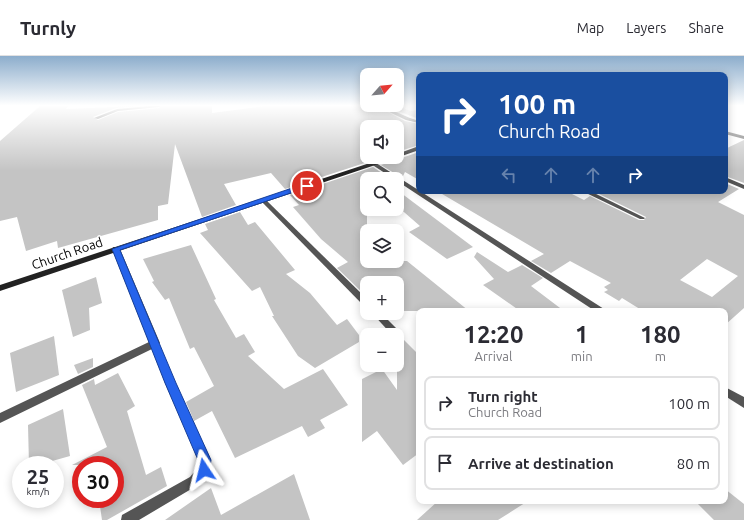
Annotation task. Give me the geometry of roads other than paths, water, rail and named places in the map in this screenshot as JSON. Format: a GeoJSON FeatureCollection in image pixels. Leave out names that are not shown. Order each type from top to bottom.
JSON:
{"type":"FeatureCollection","features":[{"type":"Feature","properties":{"kind":"street"},"geometry":{"type":"LineString","coordinates":[[728,133],[744,138]]}},
{"type":"Feature","properties":{"kind":"street"},"geometry":{"type":"LineString","coordinates":[[404,153],[416,149]]}},
{"type":"Feature","properties":{"kind":"street"},"geometry":{"type":"LineString","coordinates":[[373,164],[416,192]]}},
{"type":"Feature","properties":{"kind":"street","name":"Church Road"},"geometry":{"type":"LineString","coordinates":[[0,288],[373,164]]}},
{"type":"Feature","properties":{"kind":"street"},"geometry":{"type":"LineString","coordinates":[[728,180],[744,187]]}},
{"type":"Feature","properties":{"kind":"street"},"geometry":{"type":"LineString","coordinates":[[420,194],[596,308]]}},
{"type":"Feature","properties":{"kind":"street"},"geometry":{"type":"LineString","coordinates":[[591,194],[642,218]]}},
{"type":"Feature","properties":{"kind":"street"},"geometry":{"type":"LineString","coordinates":[[263,200],[360,297]]}},
{"type":"Feature","properties":{"kind":"street"},"geometry":{"type":"LineString","coordinates":[[116,249],[205,460],[204,470],[194,481],[127,520]]}},
{"type":"Feature","properties":{"kind":"street"},"geometry":{"type":"LineString","coordinates":[[383,320],[391,328]]}},
{"type":"Feature","properties":{"kind":"street"},"geometry":{"type":"LineString","coordinates":[[0,418],[155,343]]}},
{"type":"Feature","properties":{"kind":"street"},"geometry":{"type":"LineString","coordinates":[[728,393],[744,403]]}}]}
